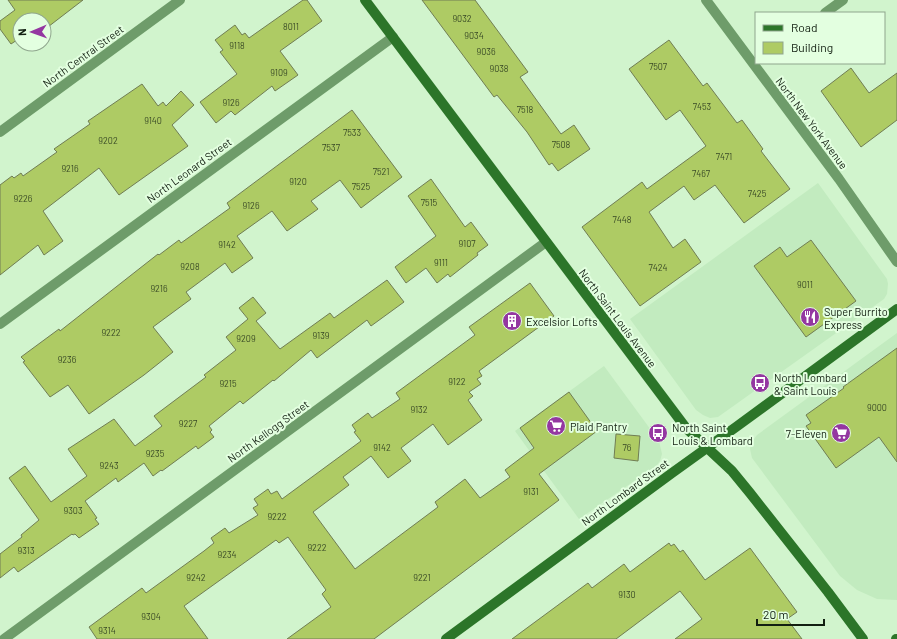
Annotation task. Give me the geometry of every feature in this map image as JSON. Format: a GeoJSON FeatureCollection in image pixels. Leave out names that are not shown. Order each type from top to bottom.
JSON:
{"type":"FeatureCollection","features":[{"type":"Feature","properties":{"kind":"main road","name":"North Saint Louis Avenue"},"geometry":{"type":"LineString","coordinates":[[366,0],[686,428],[732,471],[828,592],[863,639]]}},
{"type":"Feature","properties":{"kind":"main road","name":"North Lombard Street"},"geometry":{"type":"LineString","coordinates":[[446,639],[897,310]]}},
{"type":"Feature","properties":{"kind":"street","name":"North Central Street"},"geometry":{"type":"LineString","coordinates":[[0,132],[180,0]]}},
{"type":"Feature","properties":{"kind":"street","name":"North New York Avenue"},"geometry":{"type":"LineString","coordinates":[[706,0],[839,179],[897,262]]}},
{"type":"Feature","properties":{"kind":"street"},"geometry":{"type":"LineString","coordinates":[[826,12],[843,0]]}},
{"type":"Feature","properties":{"kind":"street","name":"North Leonard Street"},"geometry":{"type":"LineString","coordinates":[[0,324],[393,37]]}},
{"type":"Feature","properties":{"kind":"street","name":"North Kellogg Street"},"geometry":{"type":"LineString","coordinates":[[4,639],[546,242]]}},
{"type":"Feature","properties":{"kind":"shaded area"},"geometry":{"type":"Polygon","coordinates":[[[818,183],[887,279],[887,294],[884,299],[718,417],[710,418],[703,415],[696,410],[630,319],[818,183]]]}},
{"type":"Feature","properties":{"kind":"shaded area"},"geometry":{"type":"Polygon","coordinates":[[[897,333],[897,600],[877,599],[857,590],[840,576],[752,458],[750,449],[751,443],[757,435],[897,333]]]}},
{"type":"Feature","properties":{"kind":"shaded area"},"geometry":{"type":"Polygon","coordinates":[[[604,366],[659,441],[662,454],[660,461],[656,466],[579,519],[515,431],[604,366]]]}},
{"type":"Feature","properties":{"kind":"building"},"geometry":{"type":"Polygon","coordinates":[[[8,0],[83,0],[52,24],[52,12],[12,12],[15,10],[8,0]]]}},
{"type":"Feature","properties":{"kind":"building"},"geometry":{"type":"Polygon","coordinates":[[[303,0],[307,0],[322,21],[280,51],[298,75],[275,91],[272,86],[235,115],[231,111],[216,123],[200,102],[237,74],[220,52],[223,50],[215,40],[235,25],[242,35],[245,33],[249,38],[303,0]]]}},
{"type":"Feature","properties":{"kind":"building"},"geometry":{"type":"Polygon","coordinates":[[[422,0],[475,0],[528,72],[520,77],[561,134],[574,125],[590,149],[558,171],[552,163],[549,165],[527,132],[497,95],[494,97],[422,0]]]}},
{"type":"Feature","properties":{"kind":"building"},"geometry":{"type":"Polygon","coordinates":[[[12,12],[11,44],[0,29],[0,21],[12,12]]]}},
{"type":"Feature","properties":{"kind":"building"},"geometry":{"type":"Polygon","coordinates":[[[669,40],[703,86],[707,83],[737,123],[742,120],[763,149],[761,151],[790,189],[744,223],[715,185],[694,200],[684,186],[649,212],[673,248],[685,239],[701,262],[640,306],[582,227],[642,182],[647,189],[706,146],[680,110],[666,120],[629,69],[669,40]]]}},
{"type":"Feature","properties":{"kind":"building"},"geometry":{"type":"Polygon","coordinates":[[[851,68],[869,93],[897,73],[897,120],[861,147],[821,91],[851,68]]]}},
{"type":"Feature","properties":{"kind":"building"},"geometry":{"type":"Polygon","coordinates":[[[142,84],[158,106],[163,102],[166,106],[181,91],[194,105],[172,125],[188,146],[119,195],[99,168],[43,211],[63,241],[44,255],[38,245],[0,275],[0,185],[12,176],[14,178],[21,173],[23,176],[57,152],[54,149],[90,124],[88,121],[142,84]]]}},
{"type":"Feature","properties":{"kind":"building"},"geometry":{"type":"Polygon","coordinates":[[[352,110],[402,177],[361,208],[340,180],[311,201],[318,209],[287,231],[272,211],[237,236],[253,258],[232,273],[225,263],[186,292],[191,299],[153,327],[173,352],[144,375],[89,414],[68,385],[50,397],[23,362],[25,361],[21,357],[59,329],[60,331],[158,254],[159,255],[179,240],[181,243],[230,208],[227,203],[352,110]]]}},
{"type":"Feature","properties":{"kind":"building"},"geometry":{"type":"Polygon","coordinates":[[[431,179],[465,227],[471,222],[488,245],[477,253],[478,255],[450,277],[448,274],[437,283],[426,268],[406,283],[395,267],[436,236],[408,196],[431,179]]]}},
{"type":"Feature","properties":{"kind":"building"},"geometry":{"type":"Polygon","coordinates":[[[811,240],[856,301],[806,337],[754,266],[780,247],[787,257],[811,240]]]}},
{"type":"Feature","properties":{"kind":"building"},"geometry":{"type":"Polygon","coordinates":[[[387,280],[404,302],[371,326],[367,320],[317,358],[311,350],[274,381],[273,380],[243,404],[240,401],[209,426],[212,430],[210,432],[214,437],[198,449],[196,446],[162,471],[161,470],[153,476],[144,463],[118,482],[116,478],[85,501],[97,518],[95,519],[99,524],[79,538],[75,534],[72,534],[18,572],[14,567],[0,578],[0,554],[22,537],[21,535],[39,520],[9,478],[25,466],[51,502],[87,476],[68,449],[114,419],[135,446],[162,426],[154,416],[206,377],[204,375],[236,350],[226,337],[248,319],[239,308],[253,297],[266,313],[256,321],[280,349],[330,313],[334,318],[387,280]]]}},
{"type":"Feature","properties":{"kind":"building"},"geometry":{"type":"Polygon","coordinates":[[[530,283],[554,316],[479,371],[482,376],[477,379],[481,384],[469,392],[473,396],[468,400],[482,420],[448,445],[433,424],[401,448],[411,461],[388,478],[371,456],[343,477],[349,485],[313,512],[355,569],[438,507],[435,502],[465,479],[480,498],[510,477],[505,470],[534,448],[520,428],[569,392],[597,431],[539,474],[559,500],[374,639],[287,639],[331,607],[322,594],[326,590],[288,537],[279,543],[276,540],[184,606],[208,639],[97,639],[89,627],[142,588],[146,593],[204,551],[214,543],[211,538],[225,528],[229,533],[258,515],[253,508],[258,505],[254,499],[268,489],[271,494],[277,491],[282,499],[361,441],[354,432],[356,431],[352,425],[368,413],[372,418],[400,399],[396,393],[475,335],[469,327],[530,283]]]}},
{"type":"Feature","properties":{"kind":"building"},"geometry":{"type":"Polygon","coordinates":[[[897,348],[897,462],[879,437],[836,468],[806,426],[811,423],[806,415],[897,348]]]}},
{"type":"Feature","properties":{"kind":"building"},"geometry":{"type":"Polygon","coordinates":[[[616,434],[640,436],[638,461],[614,458],[616,434]]]}},
{"type":"Feature","properties":{"kind":"building"},"geometry":{"type":"Polygon","coordinates":[[[669,543],[671,546],[674,544],[680,552],[683,550],[705,580],[750,548],[797,612],[787,619],[802,639],[675,639],[702,619],[680,591],[616,639],[512,639],[588,583],[592,588],[624,564],[630,572],[669,543]]]}},
{"type":"Feature","properties":{"kind":"place","name":"Super Burrito Express"},"geometry":{"type":"Point","coordinates":[810,317]}},
{"type":"Feature","properties":{"kind":"place","name":"Excelsior Lofts"},"geometry":{"type":"Point","coordinates":[512,321]}},
{"type":"Feature","properties":{"kind":"place","name":"North Lombard & Saint Louis"},"geometry":{"type":"Point","coordinates":[760,383]}},
{"type":"Feature","properties":{"kind":"place","name":"Plaid Pantry"},"geometry":{"type":"Point","coordinates":[556,426]}},
{"type":"Feature","properties":{"kind":"place","name":"North Saint Louis & Lombard"},"geometry":{"type":"Point","coordinates":[658,433]}},
{"type":"Feature","properties":{"kind":"place","name":"7-Eleven"},"geometry":{"type":"Point","coordinates":[841,433]}}]}
